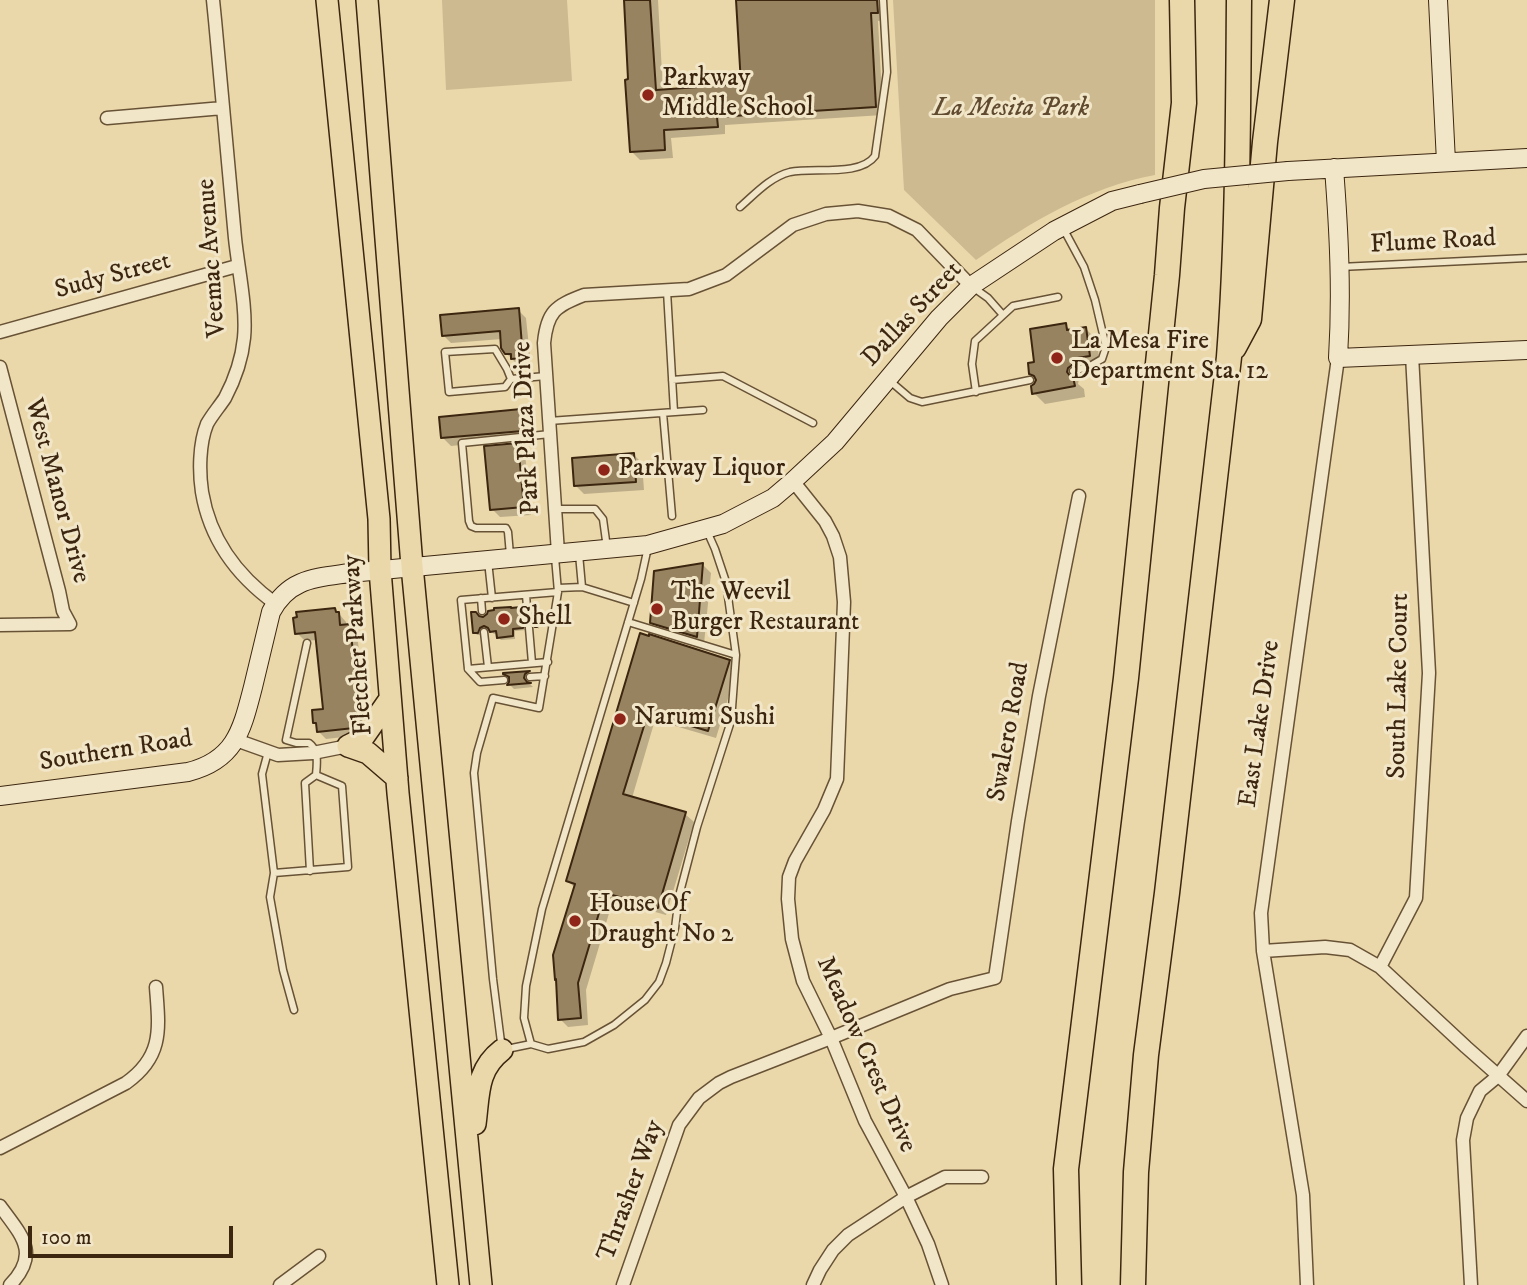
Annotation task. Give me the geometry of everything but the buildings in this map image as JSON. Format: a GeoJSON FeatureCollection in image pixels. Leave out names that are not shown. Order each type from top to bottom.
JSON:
{"type":"FeatureCollection","features":[{"type":"Feature","properties":{"kind":"highway"},"geometry":{"type":"LineString","coordinates":[[1069,1285],[1066,1169],[1126,678],[1167,275],[1184,103],[1182,0]]}},
{"type":"Feature","properties":{"kind":"highway"},"geometry":{"type":"LineString","coordinates":[[1133,1285],[1136,1172],[1146,1055],[1229,357],[1234,292],[1239,0]]}},
{"type":"Feature","properties":{"kind":"highway"},"geometry":{"type":"LineString","coordinates":[[1229,357],[1249,319],[1265,142],[1282,0]]}},
{"type":"Feature","properties":{"kind":"main road","name":"Fletcher Parkway"},"geometry":{"type":"LineString","coordinates":[[327,0],[379,519],[380,570],[397,778],[448,1285]]}},
{"type":"Feature","properties":{"kind":"main road"},"geometry":{"type":"LineString","coordinates":[[367,0],[412,566],[481,1285]]}},
{"type":"Feature","properties":{"kind":"main road"},"geometry":{"type":"LineString","coordinates":[[348,746],[362,739],[390,699]]}},
{"type":"Feature","properties":{"kind":"main road"},"geometry":{"type":"LineString","coordinates":[[348,746],[368,753],[397,778]]}},
{"type":"Feature","properties":{"kind":"main road"},"geometry":{"type":"LineString","coordinates":[[469,1158],[480,1081],[491,1059],[502,1051]]}},
{"type":"Feature","properties":{"kind":"street","name":"Veemac Avenue"},"geometry":{"type":"LineString","coordinates":[[213,0],[237,266],[245,321],[242,352],[232,384],[206,426],[201,458],[202,491],[210,523],[225,553],[246,580],[276,604]]}},
{"type":"Feature","properties":{"kind":"street"},"geometry":{"type":"LineString","coordinates":[[1438,0],[1446,162]]}},
{"type":"Feature","properties":{"kind":"street"},"geometry":{"type":"LineString","coordinates":[[107,118],[223,108]]}},
{"type":"Feature","properties":{"kind":"street","name":"Dallas Street"},"geometry":{"type":"LineString","coordinates":[[412,566],[648,545],[723,524],[772,498],[835,442],[939,318],[971,286],[1062,226],[1112,201],[1204,179],[1334,168],[1527,158]]}},
{"type":"Feature","properties":{"kind":"street","name":"East Lake Drive"},"geometry":{"type":"LineString","coordinates":[[1307,1285],[1303,1195],[1263,951],[1261,913],[1338,358],[1341,311],[1334,168]]}},
{"type":"Feature","properties":{"kind":"street","name":"Park Plaza Drive"},"geometry":{"type":"LineString","coordinates":[[556,553],[544,343],[551,314],[569,301],[584,295],[690,289],[726,275],[793,225],[826,215],[858,211],[889,216],[917,230],[971,286]]}},
{"type":"Feature","properties":{"kind":"street","name":"Sudy Street"},"geometry":{"type":"LineString","coordinates":[[0,332],[237,266]]}},
{"type":"Feature","properties":{"kind":"street"},"geometry":{"type":"LineString","coordinates":[[1338,358],[1527,350]]}},
{"type":"Feature","properties":{"kind":"street","name":"South Lake Court"},"geometry":{"type":"LineString","coordinates":[[1380,967],[1416,898],[1429,673],[1412,355]]}},
{"type":"Feature","properties":{"kind":"street","name":"West Manor Drive"},"geometry":{"type":"LineString","coordinates":[[0,367],[63,611],[69,624],[0,625]]}},
{"type":"Feature","properties":{"kind":"street","name":"Meadow Crest Drive"},"geometry":{"type":"LineString","coordinates":[[793,481],[834,536],[842,570],[844,602],[837,779],[824,810],[795,861],[788,888],[792,939],[803,981],[831,1038],[865,1121],[928,1244],[942,1285]]}},
{"type":"Feature","properties":{"kind":"street","name":"Swalero Road"},"geometry":{"type":"LineString","coordinates":[[995,978],[1039,696],[1079,496]]}},
{"type":"Feature","properties":{"kind":"street"},"geometry":{"type":"LineString","coordinates":[[276,604],[288,590],[306,580],[412,566]]}},
{"type":"Feature","properties":{"kind":"street","name":"Southern Road"},"geometry":{"type":"LineString","coordinates":[[0,796],[188,772],[220,758],[236,740],[244,723],[276,604]]}},
{"type":"Feature","properties":{"kind":"street"},"geometry":{"type":"LineString","coordinates":[[236,740],[278,755],[316,753],[348,746]]}},
{"type":"Feature","properties":{"kind":"street"},"geometry":{"type":"LineString","coordinates":[[1263,951],[1325,947],[1350,950],[1380,967],[1527,1101]]}},
{"type":"Feature","properties":{"kind":"street","name":"Thrasher Way"},"geometry":{"type":"LineString","coordinates":[[623,1285],[679,1125],[709,1090],[731,1077],[950,989],[995,978]]}},
{"type":"Feature","properties":{"kind":"street"},"geometry":{"type":"LineString","coordinates":[[0,1148],[126,1083],[143,1069],[155,1050],[158,1039],[156,987]]}},
{"type":"Feature","properties":{"kind":"street"},"geometry":{"type":"LineString","coordinates":[[1471,1285],[1463,1140],[1467,1118],[1480,1091],[1498,1076],[1527,1036]]}},
{"type":"Feature","properties":{"kind":"street"},"geometry":{"type":"LineString","coordinates":[[813,1285],[833,1250],[848,1234],[906,1197],[945,1177],[982,1177]]}},
{"type":"Feature","properties":{"kind":"street"},"geometry":{"type":"LineString","coordinates":[[0,1206],[22,1236],[26,1249],[23,1268],[10,1285]]}},
{"type":"Feature","properties":{"kind":"street"},"geometry":{"type":"LineString","coordinates":[[280,1285],[319,1256]]}},
{"type":"Feature","properties":{"kind":"lane"},"geometry":{"type":"LineString","coordinates":[[740,207],[765,185],[791,172],[847,169],[872,161],[875,156],[887,72],[883,0]]}},
{"type":"Feature","properties":{"kind":"lane"},"geometry":{"type":"LineString","coordinates":[[1062,226],[1084,267],[1106,347],[1102,359],[1073,371]]}},
{"type":"Feature","properties":{"kind":"lane","name":"Flume Road"},"geometry":{"type":"LineString","coordinates":[[1340,267],[1527,258]]}},
{"type":"Feature","properties":{"kind":"lane"},"geometry":{"type":"LineString","coordinates":[[971,286],[1003,315]]}},
{"type":"Feature","properties":{"kind":"lane"},"geometry":{"type":"LineString","coordinates":[[667,291],[674,412]]}},
{"type":"Feature","properties":{"kind":"lane"},"geometry":{"type":"LineString","coordinates":[[976,392],[972,364],[975,341],[1013,306],[1058,297]]}},
{"type":"Feature","properties":{"kind":"lane"},"geometry":{"type":"LineString","coordinates":[[511,379],[495,349],[445,352],[449,392],[505,387],[511,379],[546,376]]}},
{"type":"Feature","properties":{"kind":"lane"},"geometry":{"type":"LineString","coordinates":[[672,380],[723,376],[813,423]]}},
{"type":"Feature","properties":{"kind":"lane"},"geometry":{"type":"LineString","coordinates":[[888,379],[910,397],[922,402],[1030,380]]}},
{"type":"Feature","properties":{"kind":"lane"},"geometry":{"type":"LineString","coordinates":[[510,557],[506,528],[471,526],[462,443],[550,428],[703,410]]}},
{"type":"Feature","properties":{"kind":"lane"},"geometry":{"type":"LineString","coordinates":[[663,413],[672,516]]}},
{"type":"Feature","properties":{"kind":"lane"},"geometry":{"type":"LineString","coordinates":[[555,509],[595,509],[603,519],[607,549]]}},
{"type":"Feature","properties":{"kind":"lane"},"geometry":{"type":"LineString","coordinates":[[556,553],[558,590],[539,708],[493,698],[474,773],[502,1051],[531,1044],[548,1049],[584,1042],[614,1025],[645,1000],[659,982],[675,928],[679,896],[697,827],[731,721],[736,654],[726,582],[706,529]]}},
{"type":"Feature","properties":{"kind":"lane"},"geometry":{"type":"LineString","coordinates":[[531,1044],[524,1018],[526,986],[542,909],[641,579],[648,545]]}},
{"type":"Feature","properties":{"kind":"lane"},"geometry":{"type":"LineString","coordinates":[[579,551],[582,587]]}},
{"type":"Feature","properties":{"kind":"lane"},"geometry":{"type":"LineString","coordinates":[[488,559],[492,597]]}},
{"type":"Feature","properties":{"kind":"lane"},"geometry":{"type":"LineString","coordinates":[[503,680],[480,682],[468,668],[461,600],[582,587],[634,603]]}},
{"type":"Feature","properties":{"kind":"lane"},"geometry":{"type":"LineString","coordinates":[[526,595],[527,607]]}},
{"type":"Feature","properties":{"kind":"lane"},"geometry":{"type":"LineString","coordinates":[[481,598],[482,611]]}},
{"type":"Feature","properties":{"kind":"lane"},"geometry":{"type":"LineString","coordinates":[[628,622],[736,654]]}},
{"type":"Feature","properties":{"kind":"lane"},"geometry":{"type":"LineString","coordinates":[[528,628],[532,663]]}},
{"type":"Feature","properties":{"kind":"lane"},"geometry":{"type":"LineString","coordinates":[[484,632],[488,667]]}},
{"type":"Feature","properties":{"kind":"lane"},"geometry":{"type":"LineString","coordinates":[[307,643],[286,740],[309,743],[314,747],[316,775]]}},
{"type":"Feature","properties":{"kind":"lane"},"geometry":{"type":"LineString","coordinates":[[468,668],[548,662]]}},
{"type":"Feature","properties":{"kind":"lane"},"geometry":{"type":"LineString","coordinates":[[530,677],[545,676]]}},
{"type":"Feature","properties":{"kind":"lane"},"geometry":{"type":"LineString","coordinates":[[268,752],[262,774],[274,873],[271,897],[294,1010]]}},
{"type":"Feature","properties":{"kind":"lane"},"geometry":{"type":"LineString","coordinates":[[274,873],[348,867],[342,786],[316,775]]}},
{"type":"Feature","properties":{"kind":"lane"},"geometry":{"type":"LineString","coordinates":[[310,871],[305,783],[316,775]]}},
{"type":"Feature","properties":{"kind":"green space"},"geometry":{"type":"Polygon","coordinates":[[[442,0],[567,0],[572,81],[446,90],[442,0]]]}},
{"type":"Feature","properties":{"kind":"green space","name":"La Mesita Park"},"geometry":{"type":"Polygon","coordinates":[[[893,0],[1155,0],[1155,175],[1084,197],[1018,232],[976,260],[904,190],[893,0]]]}},
{"type":"Feature","properties":{"kind":"place","name":"Parkway Middle School"},"geometry":{"type":"Point","coordinates":[648,95]}},
{"type":"Feature","properties":{"kind":"place","name":"La Mesa Fire Department Sta. 12"},"geometry":{"type":"Point","coordinates":[1057,358]}},
{"type":"Feature","properties":{"kind":"place","name":"Parkway Liquor"},"geometry":{"type":"Point","coordinates":[604,470]}},
{"type":"Feature","properties":{"kind":"place","name":"The Weevil Burger Restaurant"},"geometry":{"type":"Point","coordinates":[657,609]}},
{"type":"Feature","properties":{"kind":"place","name":"Shell"},"geometry":{"type":"Point","coordinates":[504,619]}},
{"type":"Feature","properties":{"kind":"place","name":"Narumi Sushi"},"geometry":{"type":"Point","coordinates":[620,719]}},
{"type":"Feature","properties":{"kind":"place","name":"House Of Draught No 2"},"geometry":{"type":"Point","coordinates":[575,921]}}]}
